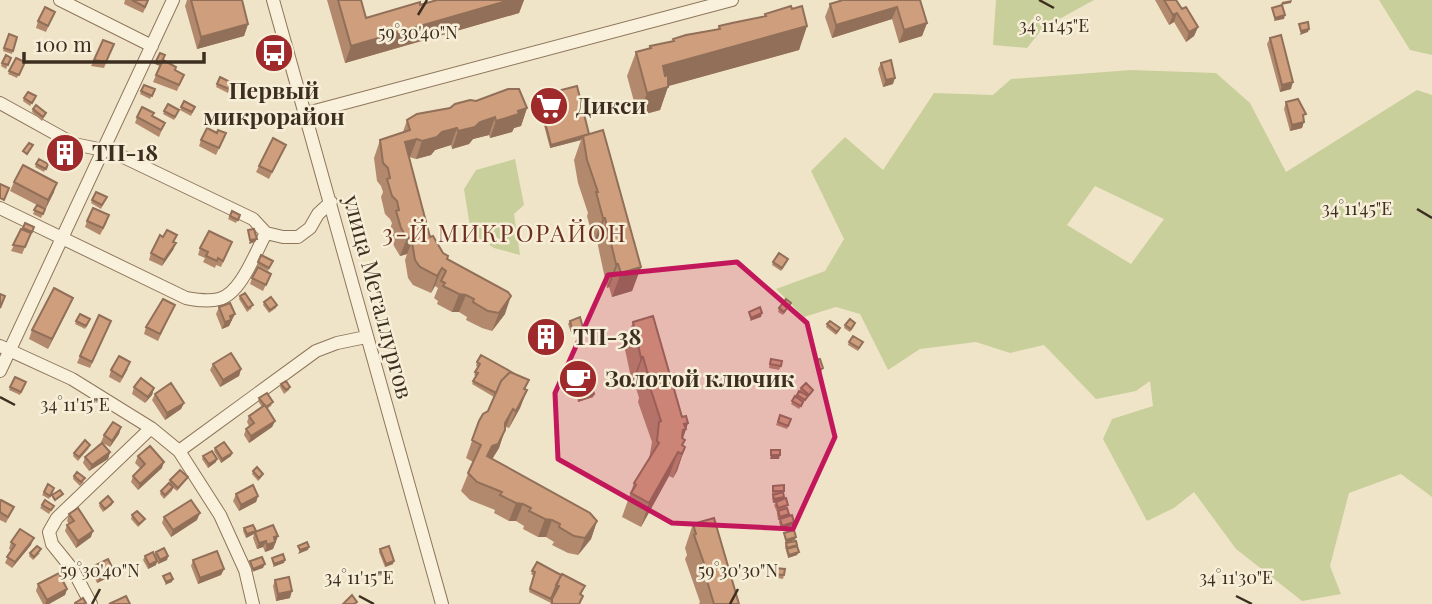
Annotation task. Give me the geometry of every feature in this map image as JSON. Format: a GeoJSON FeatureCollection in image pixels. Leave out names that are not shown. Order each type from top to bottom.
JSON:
{"type":"FeatureCollection","features":[{"type":"Feature","properties":{"kind":"street"},"geometry":{"type":"LineString","coordinates":[[60,0],[152,46]]}},
{"type":"Feature","properties":{"kind":"street"},"geometry":{"type":"LineString","coordinates":[[0,370],[5,348],[173,0]]}},
{"type":"Feature","properties":{"kind":"street","name":"улица Металлургов"},"geometry":{"type":"LineString","coordinates":[[273,0],[307,113],[366,337],[442,604]]}},
{"type":"Feature","properties":{"kind":"street"},"geometry":{"type":"LineString","coordinates":[[307,113],[732,0]]}},
{"type":"Feature","properties":{"kind":"street"},"geometry":{"type":"LineString","coordinates":[[0,103],[75,144],[113,152],[253,219],[266,233],[298,237],[310,229],[318,214],[331,202]]}},
{"type":"Feature","properties":{"kind":"street"},"geometry":{"type":"LineString","coordinates":[[0,208],[186,298],[200,300],[219,300],[230,295],[244,276],[266,233]]}},
{"type":"Feature","properties":{"kind":"street"},"geometry":{"type":"LineString","coordinates":[[179,451],[316,351],[366,337]]}},
{"type":"Feature","properties":{"kind":"street"},"geometry":{"type":"LineString","coordinates":[[5,348],[72,379],[151,428],[179,451],[220,515],[245,570],[253,604]]}},
{"type":"Feature","properties":{"kind":"street"},"geometry":{"type":"LineString","coordinates":[[91,604],[73,570],[52,544],[49,532],[57,518],[151,428]]}},
{"type":"Feature","properties":{"kind":"highlighted area"},"geometry":{"type":"Polygon","coordinates":[[[737,262],[807,323],[835,437],[793,529],[672,523],[558,459],[555,393],[608,275],[737,262]]]}},
{"type":"Feature","properties":{"kind":"green space"},"geometry":{"type":"Polygon","coordinates":[[[996,0],[1094,0],[1043,28],[1027,48],[993,45],[996,0]]]}},
{"type":"Feature","properties":{"kind":"green space"},"geometry":{"type":"Polygon","coordinates":[[[1379,0],[1432,0],[1432,55],[1410,50],[1379,0]]]}},
{"type":"Feature","properties":{"kind":"green space"},"geometry":{"type":"Polygon","coordinates":[[[1131,70],[1216,73],[1250,103],[1286,172],[1417,90],[1432,95],[1432,497],[1401,474],[1349,493],[1330,566],[1341,594],[1302,601],[1236,549],[1194,492],[1174,508],[1147,521],[1103,439],[1112,419],[1153,406],[1150,381],[1136,391],[1096,399],[1044,345],[1010,353],[976,342],[920,349],[888,370],[860,314],[836,307],[804,317],[776,289],[825,271],[844,239],[811,171],[845,137],[883,170],[934,93],[993,95],[1011,79],[1131,70]],[[1095,186],[1067,225],[1131,264],[1164,219],[1095,186]]]}},
{"type":"Feature","properties":{"kind":"green space"},"geometry":{"type":"Polygon","coordinates":[[[515,159],[524,205],[514,214],[520,255],[494,248],[471,233],[464,189],[476,170],[515,159]]]}},
{"type":"Feature","properties":{"kind":"building"},"geometry":{"type":"Polygon","coordinates":[[[132,0],[148,0],[145,7],[132,0]]]}},
{"type":"Feature","properties":{"kind":"building"},"geometry":{"type":"Polygon","coordinates":[[[191,0],[242,0],[248,24],[201,37],[191,0]]]}},
{"type":"Feature","properties":{"kind":"building"},"geometry":{"type":"Polygon","coordinates":[[[338,0],[361,0],[366,18],[420,2],[420,5],[437,0],[510,0],[351,46],[338,0]]]}},
{"type":"Feature","properties":{"kind":"building"},"geometry":{"type":"Polygon","coordinates":[[[843,0],[920,0],[927,23],[904,30],[897,7],[836,25],[830,4],[843,0]]]}},
{"type":"Feature","properties":{"kind":"building"},"geometry":{"type":"Polygon","coordinates":[[[1164,0],[1176,0],[1182,9],[1186,7],[1198,27],[1189,32],[1177,13],[1173,15],[1164,0]]]}},
{"type":"Feature","properties":{"kind":"building"},"geometry":{"type":"Polygon","coordinates":[[[1282,5],[1285,15],[1275,18],[1272,8],[1282,5]]]}},
{"type":"Feature","properties":{"kind":"building"},"geometry":{"type":"Polygon","coordinates":[[[791,6],[792,9],[802,6],[807,26],[663,66],[665,76],[668,75],[668,87],[647,93],[636,52],[686,35],[766,16],[765,14],[791,6]]]}},
{"type":"Feature","properties":{"kind":"building"},"geometry":{"type":"Polygon","coordinates":[[[45,7],[55,12],[48,26],[38,21],[45,7]]]}},
{"type":"Feature","properties":{"kind":"building"},"geometry":{"type":"Polygon","coordinates":[[[1308,22],[1309,29],[1301,31],[1299,24],[1308,22]]]}},
{"type":"Feature","properties":{"kind":"building"},"geometry":{"type":"Polygon","coordinates":[[[9,34],[17,37],[13,51],[4,48],[9,34]]]}},
{"type":"Feature","properties":{"kind":"building"},"geometry":{"type":"Polygon","coordinates":[[[1281,35],[1293,82],[1282,85],[1270,38],[1281,35]]]}},
{"type":"Feature","properties":{"kind":"building"},"geometry":{"type":"Polygon","coordinates":[[[103,40],[114,44],[106,62],[94,60],[103,40]]]}},
{"type":"Feature","properties":{"kind":"building"},"geometry":{"type":"Polygon","coordinates":[[[160,53],[165,55],[160,65],[155,63],[160,53]]]}},
{"type":"Feature","properties":{"kind":"building"},"geometry":{"type":"Polygon","coordinates":[[[6,55],[11,58],[8,65],[2,63],[6,55]]]}},
{"type":"Feature","properties":{"kind":"building"},"geometry":{"type":"Polygon","coordinates":[[[16,58],[25,62],[19,75],[9,71],[16,58]]]}},
{"type":"Feature","properties":{"kind":"building"},"geometry":{"type":"Polygon","coordinates":[[[163,60],[184,75],[179,85],[156,75],[163,60]]]}},
{"type":"Feature","properties":{"kind":"building"},"geometry":{"type":"Polygon","coordinates":[[[891,60],[895,78],[886,80],[881,63],[891,60]]]}},
{"type":"Feature","properties":{"kind":"building"},"geometry":{"type":"Polygon","coordinates":[[[220,77],[232,83],[229,89],[217,84],[220,77]]]}},
{"type":"Feature","properties":{"kind":"building"},"geometry":{"type":"Polygon","coordinates":[[[144,85],[155,89],[152,96],[141,91],[144,85]]]}},
{"type":"Feature","properties":{"kind":"building"},"geometry":{"type":"Polygon","coordinates":[[[577,86],[589,134],[551,145],[538,96],[577,86]]]}},
{"type":"Feature","properties":{"kind":"building"},"geometry":{"type":"Polygon","coordinates":[[[508,89],[519,89],[527,108],[518,111],[519,114],[496,121],[495,117],[480,122],[475,127],[458,131],[457,128],[422,141],[417,139],[405,142],[430,237],[433,236],[443,253],[448,256],[447,259],[508,292],[511,296],[499,313],[488,311],[473,302],[474,299],[443,286],[445,283],[441,281],[446,271],[442,268],[437,276],[420,267],[415,260],[412,242],[418,240],[417,235],[407,238],[401,228],[396,211],[399,210],[397,201],[392,196],[387,179],[390,178],[388,168],[383,163],[380,140],[410,130],[407,120],[417,114],[450,108],[470,100],[476,101],[508,89]]]}},
{"type":"Feature","properties":{"kind":"building"},"geometry":{"type":"Polygon","coordinates":[[[28,92],[36,96],[32,103],[24,98],[28,92]]]}},
{"type":"Feature","properties":{"kind":"building"},"geometry":{"type":"Polygon","coordinates":[[[1298,99],[1306,114],[1303,115],[1304,122],[1292,125],[1286,102],[1298,99]]]}},
{"type":"Feature","properties":{"kind":"building"},"geometry":{"type":"Polygon","coordinates":[[[184,101],[195,107],[192,112],[181,107],[184,101]]]}},
{"type":"Feature","properties":{"kind":"building"},"geometry":{"type":"Polygon","coordinates":[[[168,104],[179,110],[175,117],[164,111],[168,104]]]}},
{"type":"Feature","properties":{"kind":"building"},"geometry":{"type":"Polygon","coordinates":[[[36,105],[46,113],[43,117],[33,109],[36,105]]]}},
{"type":"Feature","properties":{"kind":"building"},"geometry":{"type":"Polygon","coordinates":[[[142,107],[165,123],[161,130],[137,117],[142,107]]]}},
{"type":"Feature","properties":{"kind":"building"},"geometry":{"type":"Polygon","coordinates":[[[207,128],[217,133],[218,130],[226,133],[219,148],[201,140],[207,128]]]}},
{"type":"Feature","properties":{"kind":"building"},"geometry":{"type":"Polygon","coordinates":[[[603,130],[641,267],[621,273],[603,218],[583,136],[603,130]]]}},
{"type":"Feature","properties":{"kind":"building"},"geometry":{"type":"Polygon","coordinates":[[[273,138],[286,145],[272,172],[259,166],[273,138]]]}},
{"type":"Feature","properties":{"kind":"building"},"geometry":{"type":"Polygon","coordinates":[[[29,143],[33,145],[27,154],[23,151],[29,143]]]}},
{"type":"Feature","properties":{"kind":"building"},"geometry":{"type":"Polygon","coordinates":[[[63,144],[73,149],[69,156],[59,152],[63,144]]]}},
{"type":"Feature","properties":{"kind":"building"},"geometry":{"type":"Polygon","coordinates":[[[39,159],[48,164],[46,169],[36,164],[39,159]]]}},
{"type":"Feature","properties":{"kind":"building"},"geometry":{"type":"Polygon","coordinates":[[[23,165],[57,183],[48,200],[14,182],[23,165]]]}},
{"type":"Feature","properties":{"kind":"building"},"geometry":{"type":"Polygon","coordinates":[[[0,184],[9,188],[4,200],[0,198],[0,184]]]}},
{"type":"Feature","properties":{"kind":"building"},"geometry":{"type":"Polygon","coordinates":[[[96,192],[107,197],[102,205],[92,200],[96,192]]]}},
{"type":"Feature","properties":{"kind":"building"},"geometry":{"type":"Polygon","coordinates":[[[37,205],[45,209],[43,214],[34,210],[37,205]]]}},
{"type":"Feature","properties":{"kind":"building"},"geometry":{"type":"Polygon","coordinates":[[[93,208],[109,215],[103,228],[87,221],[93,208]]]}},
{"type":"Feature","properties":{"kind":"building"},"geometry":{"type":"Polygon","coordinates":[[[232,211],[240,215],[238,220],[230,216],[232,211]]]}},
{"type":"Feature","properties":{"kind":"building"},"geometry":{"type":"Polygon","coordinates":[[[25,223],[34,227],[32,232],[23,228],[25,223]]]}},
{"type":"Feature","properties":{"kind":"building"},"geometry":{"type":"Polygon","coordinates":[[[21,229],[31,233],[25,247],[13,245],[21,229]]]}},
{"type":"Feature","properties":{"kind":"building"},"geometry":{"type":"Polygon","coordinates":[[[254,229],[257,239],[250,240],[248,230],[254,229]]]}},
{"type":"Feature","properties":{"kind":"building"},"geometry":{"type":"Polygon","coordinates":[[[167,230],[177,235],[173,242],[176,243],[164,260],[151,253],[160,235],[163,237],[167,230]]]}},
{"type":"Feature","properties":{"kind":"building"},"geometry":{"type":"Polygon","coordinates":[[[209,231],[232,242],[223,261],[206,256],[208,252],[200,248],[209,231]]]}},
{"type":"Feature","properties":{"kind":"building"},"geometry":{"type":"Polygon","coordinates":[[[779,253],[788,259],[782,268],[773,262],[779,253]]]}},
{"type":"Feature","properties":{"kind":"building"},"geometry":{"type":"Polygon","coordinates":[[[261,255],[273,261],[269,268],[258,262],[261,255]]]}},
{"type":"Feature","properties":{"kind":"building"},"geometry":{"type":"Polygon","coordinates":[[[258,267],[271,274],[266,285],[252,278],[258,267]]]}},
{"type":"Feature","properties":{"kind":"building"},"geometry":{"type":"Polygon","coordinates":[[[54,288],[73,298],[52,339],[32,330],[54,288]]]}},
{"type":"Feature","properties":{"kind":"building"},"geometry":{"type":"Polygon","coordinates":[[[245,293],[253,305],[248,308],[240,296],[245,293]]]}},
{"type":"Feature","properties":{"kind":"building"},"geometry":{"type":"Polygon","coordinates":[[[0,294],[5,296],[0,308],[0,294]]]}},
{"type":"Feature","properties":{"kind":"building"},"geometry":{"type":"Polygon","coordinates":[[[271,297],[277,305],[270,310],[264,302],[271,297]]]}},
{"type":"Feature","properties":{"kind":"building"},"geometry":{"type":"Polygon","coordinates":[[[163,299],[175,305],[160,334],[146,327],[163,299]]]}},
{"type":"Feature","properties":{"kind":"building"},"geometry":{"type":"Polygon","coordinates":[[[786,299],[791,303],[784,312],[779,308],[786,299]]]}},
{"type":"Feature","properties":{"kind":"building"},"geometry":{"type":"Polygon","coordinates":[[[230,303],[235,314],[230,316],[231,320],[225,322],[219,307],[230,303]]]}},
{"type":"Feature","properties":{"kind":"building"},"geometry":{"type":"Polygon","coordinates":[[[760,307],[762,313],[751,318],[749,312],[760,307]]]}},
{"type":"Feature","properties":{"kind":"building"},"geometry":{"type":"Polygon","coordinates":[[[80,314],[90,319],[86,326],[76,321],[80,314]]]}},
{"type":"Feature","properties":{"kind":"building"},"geometry":{"type":"Polygon","coordinates":[[[99,315],[111,321],[92,362],[80,356],[99,315]]]}},
{"type":"Feature","properties":{"kind":"building"},"geometry":{"type":"Polygon","coordinates":[[[653,316],[682,417],[686,416],[688,423],[684,424],[686,429],[683,430],[682,438],[685,440],[682,445],[685,447],[682,454],[678,452],[649,503],[631,493],[636,485],[634,483],[659,443],[657,441],[661,421],[633,322],[653,316]]]}},
{"type":"Feature","properties":{"kind":"building"},"geometry":{"type":"Polygon","coordinates":[[[580,317],[583,328],[573,332],[570,321],[580,317]]]}},
{"type":"Feature","properties":{"kind":"building"},"geometry":{"type":"Polygon","coordinates":[[[850,319],[855,323],[851,329],[845,325],[850,319]]]}},
{"type":"Feature","properties":{"kind":"building"},"geometry":{"type":"Polygon","coordinates":[[[830,321],[840,328],[837,332],[827,324],[830,321]]]}},
{"type":"Feature","properties":{"kind":"building","name":"ТП-38"},"geometry":{"type":"Polygon","coordinates":[[[554,326],[558,336],[540,342],[536,332],[554,326]]]}},
{"type":"Feature","properties":{"kind":"building"},"geometry":{"type":"Polygon","coordinates":[[[853,336],[863,342],[859,348],[849,342],[853,336]]]}},
{"type":"Feature","properties":{"kind":"building"},"geometry":{"type":"Polygon","coordinates":[[[231,353],[241,369],[223,380],[213,364],[231,353]]]}},
{"type":"Feature","properties":{"kind":"building"},"geometry":{"type":"Polygon","coordinates":[[[481,355],[515,374],[510,372],[501,381],[496,393],[473,381],[478,373],[475,372],[481,355]]]}},
{"type":"Feature","properties":{"kind":"building"},"geometry":{"type":"Polygon","coordinates":[[[119,356],[130,362],[122,377],[111,370],[119,356]]]}},
{"type":"Feature","properties":{"kind":"building"},"geometry":{"type":"Polygon","coordinates":[[[771,359],[782,361],[781,366],[770,364],[771,359]]]}},
{"type":"Feature","properties":{"kind":"building"},"geometry":{"type":"Polygon","coordinates":[[[820,359],[823,368],[820,370],[816,360],[820,359]]]}},
{"type":"Feature","properties":{"kind":"building","name":"Золотой ключик"},"geometry":{"type":"Polygon","coordinates":[[[579,360],[586,365],[594,394],[579,398],[575,381],[570,380],[568,372],[569,363],[579,360]]]}},
{"type":"Feature","properties":{"kind":"building"},"geometry":{"type":"Polygon","coordinates":[[[510,372],[529,380],[524,389],[527,390],[516,411],[513,409],[505,423],[505,430],[498,444],[492,446],[487,456],[590,513],[597,521],[585,538],[574,536],[559,527],[560,524],[500,495],[502,492],[477,482],[468,473],[481,445],[472,440],[479,421],[488,411],[501,381],[510,372]]]}},
{"type":"Feature","properties":{"kind":"building"},"geometry":{"type":"Polygon","coordinates":[[[15,377],[26,382],[21,392],[10,387],[15,377]]]}},
{"type":"Feature","properties":{"kind":"building"},"geometry":{"type":"Polygon","coordinates":[[[141,378],[154,388],[148,397],[134,387],[141,378]]]}},
{"type":"Feature","properties":{"kind":"building"},"geometry":{"type":"Polygon","coordinates":[[[286,381],[290,387],[286,390],[281,384],[286,381]]]}},
{"type":"Feature","properties":{"kind":"building"},"geometry":{"type":"Polygon","coordinates":[[[171,383],[184,403],[167,413],[155,394],[171,383]]]}},
{"type":"Feature","properties":{"kind":"building"},"geometry":{"type":"Polygon","coordinates":[[[806,383],[813,390],[809,395],[801,388],[806,383]]]}},
{"type":"Feature","properties":{"kind":"building"},"geometry":{"type":"Polygon","coordinates":[[[799,391],[808,396],[805,400],[797,395],[799,391]]]}},
{"type":"Feature","properties":{"kind":"building"},"geometry":{"type":"Polygon","coordinates":[[[267,393],[273,402],[266,407],[259,398],[267,393]]]}},
{"type":"Feature","properties":{"kind":"building"},"geometry":{"type":"Polygon","coordinates":[[[795,396],[803,402],[801,406],[792,401],[795,396]]]}},
{"type":"Feature","properties":{"kind":"building"},"geometry":{"type":"Polygon","coordinates":[[[265,405],[275,421],[251,436],[246,429],[254,423],[249,416],[265,405]]]}},
{"type":"Feature","properties":{"kind":"building"},"geometry":{"type":"Polygon","coordinates":[[[780,415],[791,419],[788,426],[778,422],[780,415]]]}},
{"type":"Feature","properties":{"kind":"building"},"geometry":{"type":"Polygon","coordinates":[[[113,422],[121,427],[112,441],[104,435],[113,422]]]}},
{"type":"Feature","properties":{"kind":"building"},"geometry":{"type":"Polygon","coordinates":[[[85,440],[90,445],[79,457],[74,453],[85,440]]]}},
{"type":"Feature","properties":{"kind":"building"},"geometry":{"type":"Polygon","coordinates":[[[224,442],[232,453],[222,459],[215,448],[224,442]]]}},
{"type":"Feature","properties":{"kind":"building"},"geometry":{"type":"Polygon","coordinates":[[[102,443],[110,452],[92,465],[85,457],[102,443]]]}},
{"type":"Feature","properties":{"kind":"building"},"geometry":{"type":"Polygon","coordinates":[[[150,446],[164,462],[140,484],[133,476],[145,464],[138,456],[150,446]]]}},
{"type":"Feature","properties":{"kind":"building"},"geometry":{"type":"Polygon","coordinates":[[[771,450],[780,450],[780,455],[771,455],[771,450]]]}},
{"type":"Feature","properties":{"kind":"building"},"geometry":{"type":"Polygon","coordinates":[[[212,451],[217,459],[209,464],[203,456],[212,451]]]}},
{"type":"Feature","properties":{"kind":"building"},"geometry":{"type":"Polygon","coordinates":[[[257,467],[263,474],[259,478],[253,471],[257,467]]]}},
{"type":"Feature","properties":{"kind":"building"},"geometry":{"type":"Polygon","coordinates":[[[180,470],[188,477],[178,488],[170,480],[180,470]]]}},
{"type":"Feature","properties":{"kind":"building"},"geometry":{"type":"Polygon","coordinates":[[[77,472],[85,478],[81,482],[74,476],[77,472]]]}},
{"type":"Feature","properties":{"kind":"building"},"geometry":{"type":"Polygon","coordinates":[[[169,483],[173,487],[165,495],[161,491],[169,483]]]}},
{"type":"Feature","properties":{"kind":"building"},"geometry":{"type":"Polygon","coordinates":[[[48,484],[54,488],[50,496],[44,492],[48,484]]]}},
{"type":"Feature","properties":{"kind":"building"},"geometry":{"type":"Polygon","coordinates":[[[253,485],[258,496],[241,505],[236,494],[253,485]]]}},
{"type":"Feature","properties":{"kind":"building"},"geometry":{"type":"Polygon","coordinates":[[[784,485],[784,491],[773,491],[773,486],[784,485]]]}},
{"type":"Feature","properties":{"kind":"building"},"geometry":{"type":"Polygon","coordinates":[[[60,490],[63,494],[55,500],[52,495],[60,490]]]}},
{"type":"Feature","properties":{"kind":"building"},"geometry":{"type":"Polygon","coordinates":[[[783,492],[784,497],[774,499],[773,495],[783,492]]]}},
{"type":"Feature","properties":{"kind":"building"},"geometry":{"type":"Polygon","coordinates":[[[108,496],[113,502],[105,509],[100,503],[108,496]]]}},
{"type":"Feature","properties":{"kind":"building"},"geometry":{"type":"Polygon","coordinates":[[[786,498],[788,505],[778,508],[776,502],[786,498]]]}},
{"type":"Feature","properties":{"kind":"building"},"geometry":{"type":"Polygon","coordinates":[[[1,500],[14,507],[8,517],[0,512],[1,500]]]}},
{"type":"Feature","properties":{"kind":"building"},"geometry":{"type":"Polygon","coordinates":[[[45,500],[54,506],[51,510],[42,505],[45,500]]]}},
{"type":"Feature","properties":{"kind":"building"},"geometry":{"type":"Polygon","coordinates":[[[191,500],[200,513],[173,530],[164,517],[191,500]]]}},
{"type":"Feature","properties":{"kind":"building"},"geometry":{"type":"Polygon","coordinates":[[[78,508],[93,531],[78,541],[67,525],[74,521],[69,514],[78,508]]]}},
{"type":"Feature","properties":{"kind":"building"},"geometry":{"type":"Polygon","coordinates":[[[787,508],[789,514],[780,517],[778,511],[787,508]]]}},
{"type":"Feature","properties":{"kind":"building"},"geometry":{"type":"Polygon","coordinates":[[[137,511],[145,519],[139,524],[132,515],[137,511]]]}},
{"type":"Feature","properties":{"kind":"building"},"geometry":{"type":"Polygon","coordinates":[[[792,515],[794,522],[782,526],[780,519],[792,515]]]}},
{"type":"Feature","properties":{"kind":"building"},"geometry":{"type":"Polygon","coordinates":[[[714,518],[739,604],[714,604],[707,581],[710,580],[694,535],[693,524],[714,518]]]}},
{"type":"Feature","properties":{"kind":"building"},"geometry":{"type":"Polygon","coordinates":[[[253,525],[256,531],[247,534],[244,528],[253,525]]]}},
{"type":"Feature","properties":{"kind":"building"},"geometry":{"type":"Polygon","coordinates":[[[273,525],[278,536],[274,537],[275,542],[267,545],[266,541],[259,543],[255,532],[273,525]]]}},
{"type":"Feature","properties":{"kind":"building"},"geometry":{"type":"Polygon","coordinates":[[[20,529],[34,538],[15,562],[7,557],[15,545],[11,542],[20,529]]]}},
{"type":"Feature","properties":{"kind":"building"},"geometry":{"type":"Polygon","coordinates":[[[794,530],[796,537],[786,540],[784,533],[794,530]]]}},
{"type":"Feature","properties":{"kind":"building"},"geometry":{"type":"Polygon","coordinates":[[[796,541],[797,545],[787,548],[786,543],[796,541]]]}},
{"type":"Feature","properties":{"kind":"building"},"geometry":{"type":"Polygon","coordinates":[[[307,542],[309,547],[300,550],[298,546],[307,542]]]}},
{"type":"Feature","properties":{"kind":"building"},"geometry":{"type":"Polygon","coordinates":[[[37,546],[41,549],[34,557],[30,553],[37,546]]]}},
{"type":"Feature","properties":{"kind":"building"},"geometry":{"type":"Polygon","coordinates":[[[389,546],[394,561],[386,564],[380,549],[389,546]]]}},
{"type":"Feature","properties":{"kind":"building"},"geometry":{"type":"Polygon","coordinates":[[[797,546],[799,552],[789,555],[787,549],[797,546]]]}},
{"type":"Feature","properties":{"kind":"building"},"geometry":{"type":"Polygon","coordinates":[[[164,548],[168,556],[160,560],[156,552],[164,548]]]}},
{"type":"Feature","properties":{"kind":"building"},"geometry":{"type":"Polygon","coordinates":[[[217,551],[224,569],[200,578],[193,560],[217,551]]]}},
{"type":"Feature","properties":{"kind":"building"},"geometry":{"type":"Polygon","coordinates":[[[153,552],[157,561],[149,565],[145,556],[153,552]]]}},
{"type":"Feature","properties":{"kind":"building"},"geometry":{"type":"Polygon","coordinates":[[[283,554],[285,560],[274,564],[272,558],[283,554]]]}},
{"type":"Feature","properties":{"kind":"building"},"geometry":{"type":"Polygon","coordinates":[[[262,557],[265,564],[253,569],[250,561],[262,557]]]}},
{"type":"Feature","properties":{"kind":"building"},"geometry":{"type":"Polygon","coordinates":[[[108,559],[113,569],[100,577],[94,566],[108,559]]]}},
{"type":"Feature","properties":{"kind":"building"},"geometry":{"type":"Polygon","coordinates":[[[537,562],[561,575],[551,599],[530,589],[535,572],[532,571],[537,562]]]}},
{"type":"Feature","properties":{"kind":"building"},"geometry":{"type":"Polygon","coordinates":[[[774,568],[785,569],[784,575],[773,574],[774,568]]]}},
{"type":"Feature","properties":{"kind":"building"},"geometry":{"type":"Polygon","coordinates":[[[59,573],[67,589],[47,600],[38,584],[59,573]]]}},
{"type":"Feature","properties":{"kind":"building"},"geometry":{"type":"Polygon","coordinates":[[[170,573],[173,579],[166,582],[163,576],[170,573]]]}},
{"type":"Feature","properties":{"kind":"building"},"geometry":{"type":"Polygon","coordinates":[[[562,574],[585,586],[580,594],[583,596],[579,604],[552,604],[559,586],[556,585],[562,574]]]}},
{"type":"Feature","properties":{"kind":"building"},"geometry":{"type":"Polygon","coordinates":[[[289,577],[292,591],[278,594],[275,580],[289,577]]]}},
{"type":"Feature","properties":{"kind":"building"},"geometry":{"type":"Polygon","coordinates":[[[352,595],[357,602],[343,604],[352,595]]]}},
{"type":"Feature","properties":{"kind":"building"},"geometry":{"type":"Polygon","coordinates":[[[126,596],[130,604],[109,604],[126,596]]]}},
{"type":"Feature","properties":{"kind":"building"},"geometry":{"type":"Polygon","coordinates":[[[83,598],[86,603],[75,604],[75,603],[83,598]]]}},
{"type":"Feature","properties":{"kind":"place","name":"Первый микрорайон"},"geometry":{"type":"Point","coordinates":[274,53]}},
{"type":"Feature","properties":{"kind":"place","name":"Дикси"},"geometry":{"type":"Point","coordinates":[549,106]}},
{"type":"Feature","properties":{"kind":"place","name":"ТП-18"},"geometry":{"type":"Point","coordinates":[65,153]}},
{"type":"Feature","properties":{"kind":"place","name":"ТП-38"},"geometry":{"type":"Point","coordinates":[546,337]}},
{"type":"Feature","properties":{"kind":"place","name":"Золотой ключик"},"geometry":{"type":"Point","coordinates":[578,379]}},
{"type":"Feature","properties":{"kind":"district","name":"3-Й МИКРОРАЙОН"},"geometry":{"type":"Point","coordinates":[505,234]}}]}
